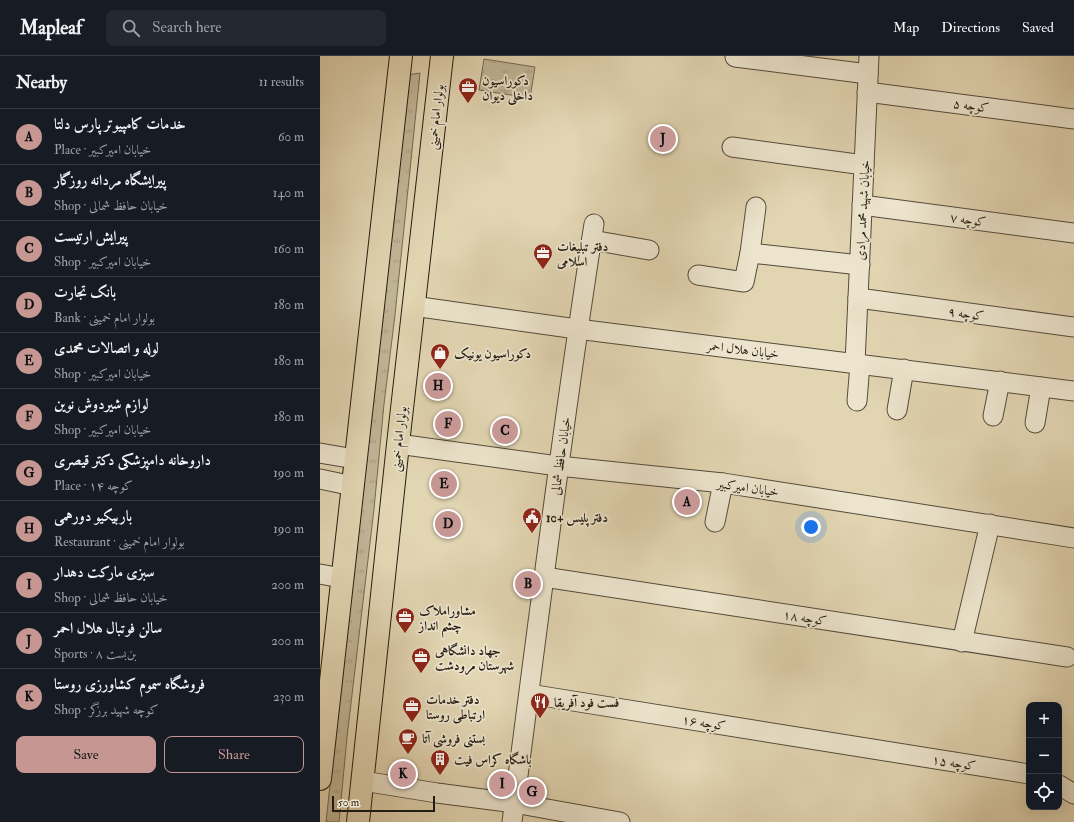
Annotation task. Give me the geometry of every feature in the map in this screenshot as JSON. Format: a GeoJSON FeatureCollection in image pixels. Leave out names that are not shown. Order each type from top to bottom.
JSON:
{"type":"FeatureCollection","features":[{"type":"Feature","properties":{"kind":"main road"},"geometry":{"type":"LineString","coordinates":[[320,779],[325,692],[342,578],[353,486],[401,56]]}},
{"type":"Feature","properties":{"kind":"main road","name":"بولوار امام خمینی"},"geometry":{"type":"LineString","coordinates":[[358,822],[413,306],[442,56]]}},
{"type":"Feature","properties":{"kind":"street","name":"کوچه ۵"},"geometry":{"type":"LineString","coordinates":[[735,58],[868,74],[1074,119]]}},
{"type":"Feature","properties":{"kind":"street","name":"خیابان شهید محمد مرادی"},"geometry":{"type":"LineString","coordinates":[[857,401],[858,298],[868,74]]}},
{"type":"Feature","properties":{"kind":"street"},"geometry":{"type":"LineString","coordinates":[[732,147],[864,166]]}},
{"type":"Feature","properties":{"kind":"street","name":"کوچه ۷"},"geometry":{"type":"LineString","coordinates":[[862,205],[1074,233]]}},
{"type":"Feature","properties":{"kind":"street"},"geometry":{"type":"LineString","coordinates":[[698,276],[744,282],[750,253],[756,207]]}},
{"type":"Feature","properties":{"kind":"street","name":"خیابان حافظ شمالی"},"geometry":{"type":"LineString","coordinates":[[512,822],[558,466],[577,329],[593,232],[649,250]]}},
{"type":"Feature","properties":{"kind":"street"},"geometry":{"type":"LineString","coordinates":[[750,253],[860,264]]}},
{"type":"Feature","properties":{"kind":"street","name":"کوچه ۹"},"geometry":{"type":"LineString","coordinates":[[858,298],[1074,328]]}},
{"type":"Feature","properties":{"kind":"street","name":"خیابان هلال احمر"},"geometry":{"type":"LineString","coordinates":[[413,306],[577,329],[1074,391]]}},
{"type":"Feature","properties":{"kind":"street"},"geometry":{"type":"LineString","coordinates":[[896,410],[904,369]]}},
{"type":"Feature","properties":{"kind":"street"},"geometry":{"type":"LineString","coordinates":[[992,416],[1000,381]]}},
{"type":"Feature","properties":{"kind":"street"},"geometry":{"type":"LineString","coordinates":[[1035,423],[1041,387]]}},
{"type":"Feature","properties":{"kind":"street","name":"خیابان امیرکبیر"},"geometry":{"type":"LineString","coordinates":[[398,444],[558,466],[723,483],[1074,538]]}},
{"type":"Feature","properties":{"kind":"street"},"geometry":{"type":"LineString","coordinates":[[353,486],[324,480],[326,454],[355,459]]}},
{"type":"Feature","properties":{"kind":"street"},"geometry":{"type":"LineString","coordinates":[[715,522],[723,483]]}},
{"type":"Feature","properties":{"kind":"street"},"geometry":{"type":"LineString","coordinates":[[962,642],[990,524]]}},
{"type":"Feature","properties":{"kind":"street"},"geometry":{"type":"LineString","coordinates":[[320,574],[342,578]]}},
{"type":"Feature","properties":{"kind":"street","name":"کوچه ۱۸"},"geometry":{"type":"LineString","coordinates":[[544,577],[1067,657]]}},
{"type":"Feature","properties":{"kind":"street","name":"کوچه ۱۶"},"geometry":{"type":"LineString","coordinates":[[529,694],[878,750]]}},
{"type":"Feature","properties":{"kind":"street","name":"کوچه ۱۵"},"geometry":{"type":"LineString","coordinates":[[878,750],[1026,774]]}},
{"type":"Feature","properties":{"kind":"street"},"geometry":{"type":"LineString","coordinates":[[363,780],[437,793],[514,803],[620,822]]}},
{"type":"Feature","properties":{"kind":"street"},"geometry":{"type":"LineString","coordinates":[[1062,787],[1074,794]]}},
{"type":"Feature","properties":{"kind":"green space"},"geometry":{"type":"Polygon","coordinates":[[[484,59],[535,67],[530,98],[479,90],[484,59]]]}},
{"type":"Feature","properties":{"kind":"green space"},"geometry":{"type":"Polygon","coordinates":[[[420,73],[339,822],[326,822],[407,75],[420,73]]]}},
{"type":"Feature","properties":{"kind":"place","name":"دکوراسیون داخلی دیوان"},"geometry":{"type":"Point","coordinates":[468,104]}},
{"type":"Feature","properties":{"kind":"place","name":"سالن فوتبال هلال احمر"},"geometry":{"type":"Point","coordinates":[663,139]}},
{"type":"Feature","properties":{"kind":"place","name":"دفتر تبلیغات اسلامی"},"geometry":{"type":"Point","coordinates":[543,270]}},
{"type":"Feature","properties":{"kind":"place","name":"دکوراسیون یونیک"},"geometry":{"type":"Point","coordinates":[440,370]}},
{"type":"Feature","properties":{"kind":"place","name":"باربیکیو دورهمی"},"geometry":{"type":"Point","coordinates":[438,386]}},
{"type":"Feature","properties":{"kind":"place","name":"لوازم شیردوش نوین"},"geometry":{"type":"Point","coordinates":[448,424]}},
{"type":"Feature","properties":{"kind":"place","name":"پیرایش ارتیست"},"geometry":{"type":"Point","coordinates":[505,431]}},
{"type":"Feature","properties":{"kind":"place","name":"لوله و اتصالات محمدی"},"geometry":{"type":"Point","coordinates":[444,484]}},
{"type":"Feature","properties":{"kind":"place","name":"خدمات کامپیوتر پارس دلتا"},"geometry":{"type":"Point","coordinates":[687,502]}},
{"type":"Feature","properties":{"kind":"place","name":"بانک تجارت"},"geometry":{"type":"Point","coordinates":[448,524]}},
{"type":"Feature","properties":{"kind":"place","name":"دفتر پلیس +10"},"geometry":{"type":"Point","coordinates":[532,534]}},
{"type":"Feature","properties":{"kind":"place","name":"پیرایشگاه مردانه روزگار"},"geometry":{"type":"Point","coordinates":[528,584]}},
{"type":"Feature","properties":{"kind":"place","name":"مشاوراملاک چشم انداز"},"geometry":{"type":"Point","coordinates":[405,634]}},
{"type":"Feature","properties":{"kind":"place","name":"جهاد دانشگاهی شهرستان مرودشت"},"geometry":{"type":"Point","coordinates":[421,674]}},
{"type":"Feature","properties":{"kind":"place","name":"فست فود آفریقا"},"geometry":{"type":"Point","coordinates":[540,719]}},
{"type":"Feature","properties":{"kind":"place","name":"دفتر خدمات ارتباطی روستا"},"geometry":{"type":"Point","coordinates":[412,723]}},
{"type":"Feature","properties":{"kind":"place","name":"بستنی فروشی آتا"},"geometry":{"type":"Point","coordinates":[408,755]}},
{"type":"Feature","properties":{"kind":"place","name":"فروشگاه سموم کشاورزی روستا"},"geometry":{"type":"Point","coordinates":[403,774]}},
{"type":"Feature","properties":{"kind":"place","name":"باشگاه کراس فیت"},"geometry":{"type":"Point","coordinates":[440,776]}},
{"type":"Feature","properties":{"kind":"place","name":"سبزی مارکت دهدار"},"geometry":{"type":"Point","coordinates":[502,784]}},
{"type":"Feature","properties":{"kind":"place","name":"داروخانه دامپزشکی دکتر قیصری"},"geometry":{"type":"Point","coordinates":[532,792]}}]}
